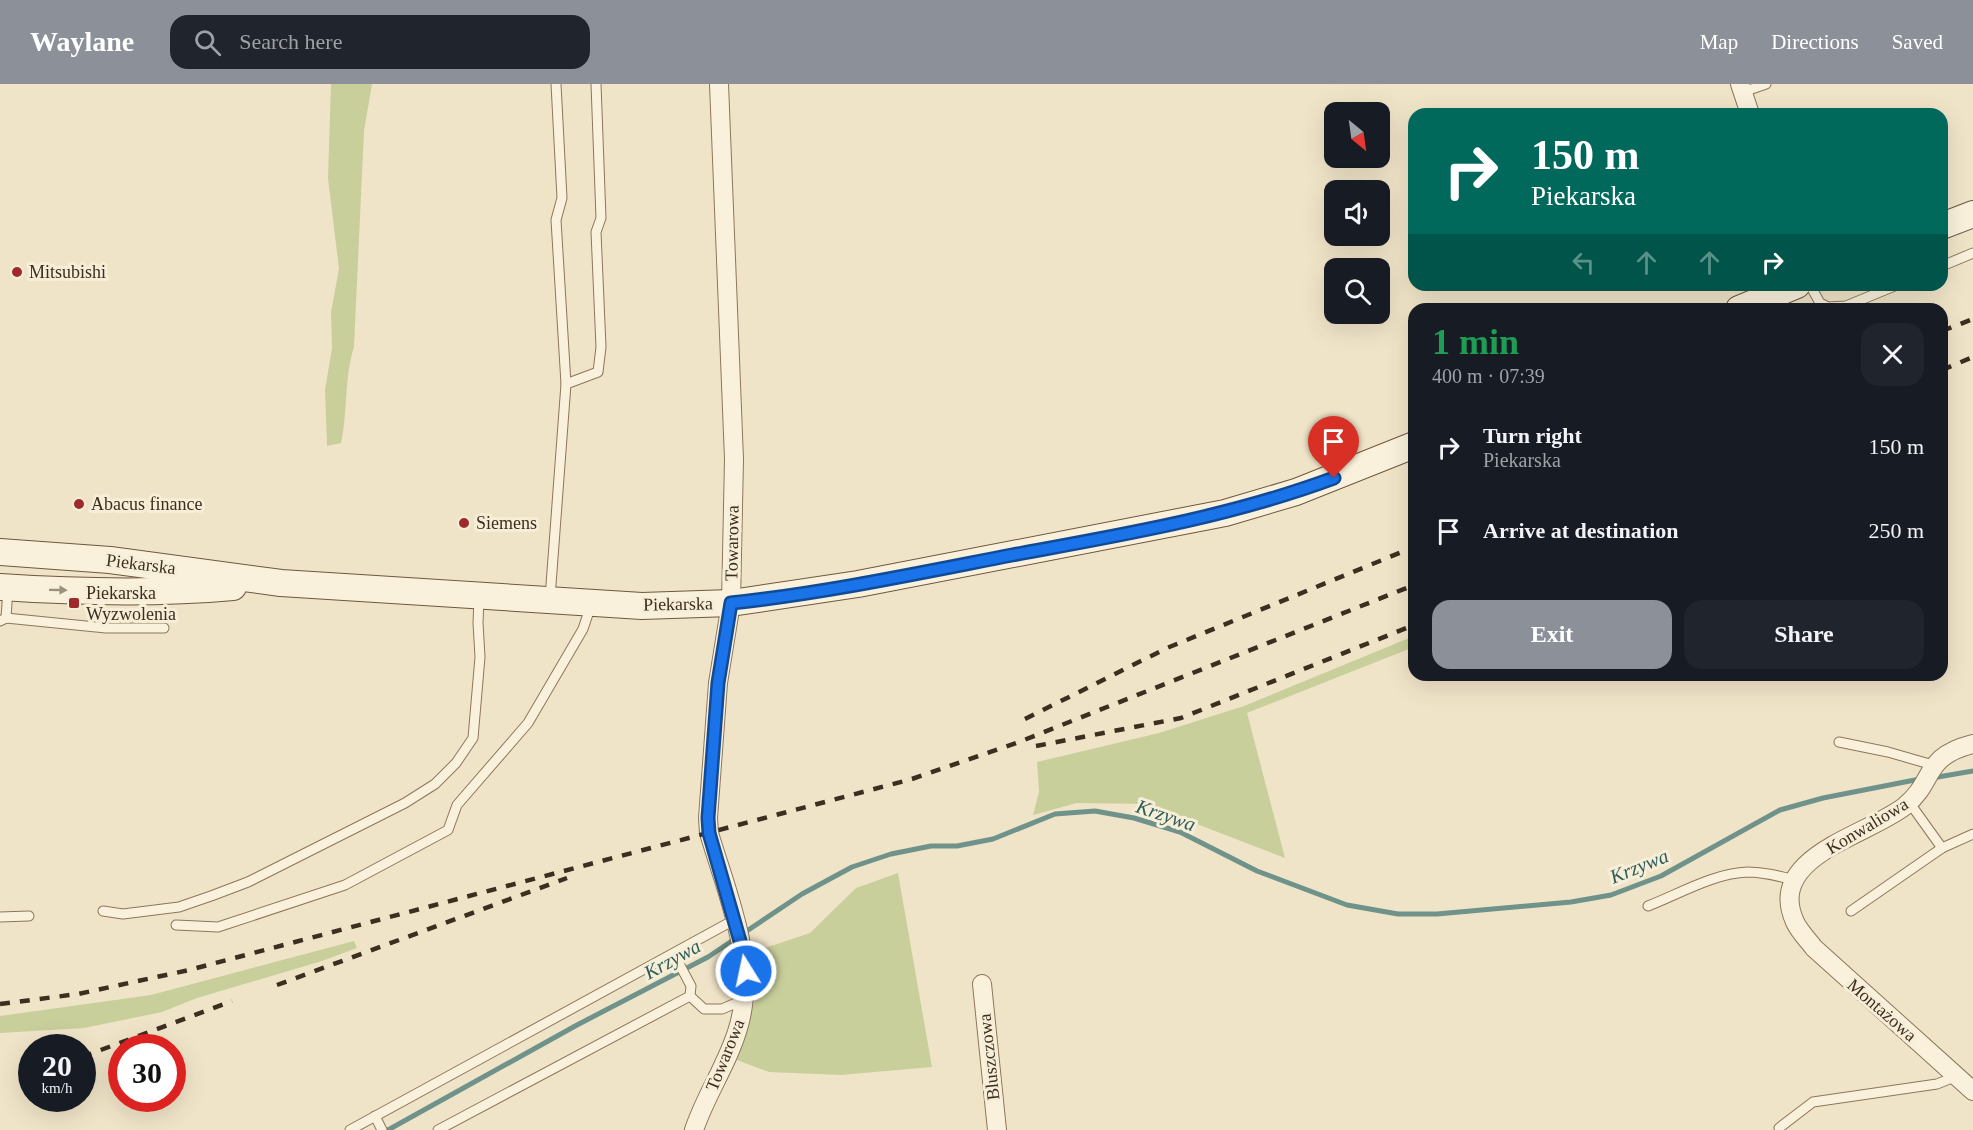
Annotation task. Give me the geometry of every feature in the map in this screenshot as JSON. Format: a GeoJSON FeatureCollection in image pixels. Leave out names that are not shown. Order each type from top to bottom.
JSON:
{"type":"FeatureCollection","features":[{"type":"Feature","properties":{"kind":"street","name":"Towarowa"},"geometry":{"type":"LineString","coordinates":[[694,1130],[731,1049],[745,999],[742,948],[709,833],[708,818],[718,683],[731,603],[734,459],[719,84]]}},
{"type":"Feature","properties":{"kind":"street"},"geometry":{"type":"LineString","coordinates":[[1741,88],[1748,108]]}},
{"type":"Feature","properties":{"kind":"street"},"geometry":{"type":"LineString","coordinates":[[1948,224],[1973,214]]}},
{"type":"Feature","properties":{"kind":"street"},"geometry":{"type":"LineString","coordinates":[[1754,303],[1782,291]]}},
{"type":"Feature","properties":{"kind":"street","name":"Piekarska"},"geometry":{"type":"LineString","coordinates":[[0,552],[110,560],[281,583],[592,603],[690,606],[731,603],[850,586],[1205,518],[1296,492],[1408,446]]}},
{"type":"Feature","properties":{"kind":"street","name":"Piekarska"},"geometry":{"type":"LineString","coordinates":[[4,587],[53,590],[201,590],[281,583]]}},
{"type":"Feature","properties":{"kind":"street"},"geometry":{"type":"LineString","coordinates":[[1933,765],[1945,755],[1973,744]]}},
{"type":"Feature","properties":{"kind":"street","name":"Konwaliowa"},"geometry":{"type":"LineString","coordinates":[[1794,880],[1798,871],[1817,856],[1912,799],[1933,765]]}},
{"type":"Feature","properties":{"kind":"street","name":"Montażowa"},"geometry":{"type":"LineString","coordinates":[[1794,880],[1790,888],[1789,906],[1796,924],[1814,948],[1973,1090]]}},
{"type":"Feature","properties":{"kind":"street","name":"Bluszczowa"},"geometry":{"type":"LineString","coordinates":[[982,984],[997,1130]]}},
{"type":"Feature","properties":{"kind":"lane"},"geometry":{"type":"LineString","coordinates":[[550,600],[566,384],[556,220],[562,198],[556,84]]}},
{"type":"Feature","properties":{"kind":"lane"},"geometry":{"type":"LineString","coordinates":[[566,384],[598,372],[601,347],[596,232],[602,218],[596,84]]}},
{"type":"Feature","properties":{"kind":"lane"},"geometry":{"type":"LineString","coordinates":[[1741,88],[1766,84]]}},
{"type":"Feature","properties":{"kind":"lane"},"geometry":{"type":"LineString","coordinates":[[1948,263],[1973,253]]}},
{"type":"Feature","properties":{"kind":"lane"},"geometry":{"type":"LineString","coordinates":[[1850,303],[1881,291]]}},
{"type":"Feature","properties":{"kind":"lane"},"geometry":{"type":"LineString","coordinates":[[4,587],[3,620],[106,628],[164,628]]}},
{"type":"Feature","properties":{"kind":"lane"},"geometry":{"type":"LineString","coordinates":[[103,911],[123,914],[179,907],[211,897],[248,882],[405,803],[435,784],[456,763],[473,738],[480,657],[477,623],[480,596]]}},
{"type":"Feature","properties":{"kind":"lane"},"geometry":{"type":"LineString","coordinates":[[176,925],[218,927],[345,885],[448,830],[457,805],[528,723],[573,649],[592,603]]}},
{"type":"Feature","properties":{"kind":"lane"},"geometry":{"type":"LineString","coordinates":[[1839,742],[1888,752],[1933,765]]}},
{"type":"Feature","properties":{"kind":"lane"},"geometry":{"type":"LineString","coordinates":[[1912,799],[1942,848]]}},
{"type":"Feature","properties":{"kind":"lane"},"geometry":{"type":"LineString","coordinates":[[1851,911],[1942,848],[1973,834]]}},
{"type":"Feature","properties":{"kind":"lane"},"geometry":{"type":"LineString","coordinates":[[1648,906],[1721,878],[1747,872],[1768,873],[1794,880]]}},
{"type":"Feature","properties":{"kind":"lane"},"geometry":{"type":"LineString","coordinates":[[0,917],[29,916]]}},
{"type":"Feature","properties":{"kind":"lane"},"geometry":{"type":"LineString","coordinates":[[350,1130],[736,924]]}},
{"type":"Feature","properties":{"kind":"lane"},"geometry":{"type":"LineString","coordinates":[[676,958],[690,991],[704,1009],[722,1009],[745,999]]}},
{"type":"Feature","properties":{"kind":"lane"},"geometry":{"type":"LineString","coordinates":[[438,1130],[690,991]]}},
{"type":"Feature","properties":{"kind":"lane"},"geometry":{"type":"LineString","coordinates":[[1779,1128],[1813,1102],[1936,1084],[1957,1076]]}},
{"type":"Feature","properties":{"kind":"lane"},"geometry":{"type":"LineString","coordinates":[[375,1116],[382,1129]]}},
{"type":"Feature","properties":{"kind":"green space"},"geometry":{"type":"Polygon","coordinates":[[[331,84],[372,84],[364,131],[354,347],[341,443],[327,446],[325,390],[332,348],[331,312],[339,269],[328,178],[331,84]]]}},
{"type":"Feature","properties":{"kind":"green space"},"geometry":{"type":"Polygon","coordinates":[[[1408,638],[1408,649],[1247,713],[1285,858],[1145,804],[1077,803],[1033,815],[1039,792],[1037,762],[1159,733],[1244,706],[1408,638]]]}},
{"type":"Feature","properties":{"kind":"green space"},"geometry":{"type":"Polygon","coordinates":[[[898,873],[932,1067],[841,1075],[769,1072],[737,1060],[758,990],[753,952],[810,933],[856,888],[898,873]]]}},
{"type":"Feature","properties":{"kind":"green space"},"geometry":{"type":"Polygon","coordinates":[[[354,941],[357,948],[322,961],[197,998],[162,1012],[84,1028],[0,1033],[0,1016],[151,995],[354,941]]]}},
{"type":"Feature","properties":{"kind":"waterway","name":"Krzywa"},"geometry":{"type":"LineString","coordinates":[[1932,778],[1973,771]]}},
{"type":"Feature","properties":{"kind":"waterway","name":"Krzywa"},"geometry":{"type":"LineString","coordinates":[[388,1130],[577,1025],[708,957],[802,894],[852,867],[891,854],[931,846],[957,846],[993,839],[1055,814],[1095,811],[1134,818],[1180,832],[1257,871],[1347,905],[1398,914],[1437,914],[1571,902],[1611,895],[1661,876],[1780,810],[1823,798],[1920,779]]}},
{"type":"Feature","properties":{"kind":"railway"},"geometry":{"type":"LineString","coordinates":[[1948,329],[1973,319]]}},
{"type":"Feature","properties":{"kind":"railway"},"geometry":{"type":"LineString","coordinates":[[1948,367],[1973,357]]}},
{"type":"Feature","properties":{"kind":"railway"},"geometry":{"type":"LineString","coordinates":[[1025,719],[1167,648],[1408,549]]}},
{"type":"Feature","properties":{"kind":"railway"},"geometry":{"type":"LineString","coordinates":[[0,1004],[78,994],[189,970],[912,779],[1019,742],[1408,587]]}},
{"type":"Feature","properties":{"kind":"railway"},"geometry":{"type":"LineString","coordinates":[[1036,746],[1181,718],[1408,627]]}},
{"type":"Feature","properties":{"kind":"railway"},"geometry":{"type":"LineString","coordinates":[[277,985],[567,878]]}},
{"type":"Feature","properties":{"kind":"railway"},"geometry":{"type":"LineString","coordinates":[[96,1052],[232,1001]]}},
{"type":"Feature","properties":{"kind":"place","name":"Mitsubishi"},"geometry":{"type":"Point","coordinates":[17,272]}},
{"type":"Feature","properties":{"kind":"place","name":"Abacus finance"},"geometry":{"type":"Point","coordinates":[79,504]}},
{"type":"Feature","properties":{"kind":"place","name":"Siemens"},"geometry":{"type":"Point","coordinates":[464,523]}},
{"type":"Feature","properties":{"kind":"place","name":"Piekarska Wyzwolenia"},"geometry":{"type":"Point","coordinates":[74,603]}},
{"type":"Feature","properties":{"kind":"route"},"geometry":{"type":"LineString","coordinates":[[746,971],[742,948],[709,833],[708,818],[718,683],[731,603],[800,595],[1186,522],[1260,504],[1334,478]]}}]}
